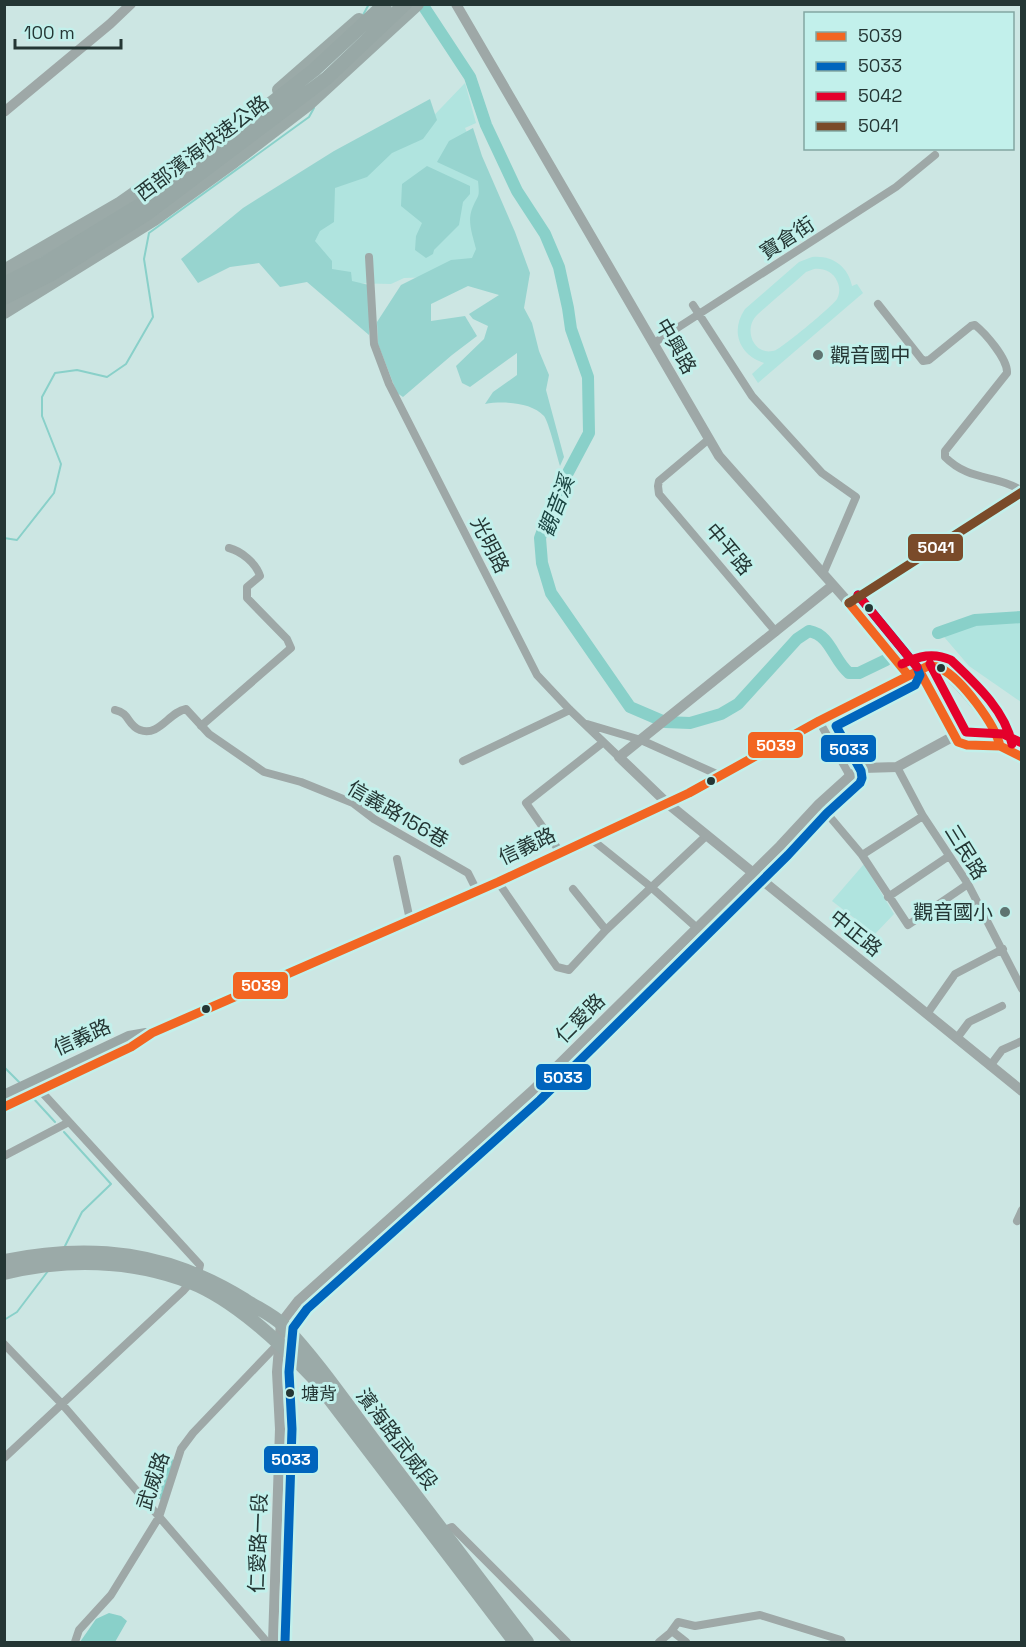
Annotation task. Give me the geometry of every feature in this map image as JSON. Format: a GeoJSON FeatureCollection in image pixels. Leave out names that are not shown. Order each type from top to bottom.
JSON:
{"type":"FeatureCollection","features":[{"type":"Feature","properties":{"kind":"highway","name":"西部濱海快速公路"},"geometry":{"type":"LineString","coordinates":[[4,298],[50,275],[148,213],[314,70],[385,4]]}},
{"type":"Feature","properties":{"kind":"highway","name":"西部濱海快速公路"},"geometry":{"type":"LineString","coordinates":[[4,284],[43,264],[140,205],[327,78],[405,4]]}},
{"type":"Feature","properties":{"kind":"main road"},"geometry":{"type":"LineString","coordinates":[[4,312],[154,219],[223,150],[271,97],[376,4]]}},
{"type":"Feature","properties":{"kind":"main road"},"geometry":{"type":"LineString","coordinates":[[4,269],[121,203],[307,105],[417,4]]}},
{"type":"Feature","properties":{"kind":"main road"},"geometry":{"type":"LineString","coordinates":[[1000,746],[1000,740],[991,724],[944,670],[937,666],[928,666],[913,672],[961,744],[1000,746],[1022,758]]}},
{"type":"Feature","properties":{"kind":"main road","name":"信義路"},"geometry":{"type":"LineString","coordinates":[[13,1095],[130,1047],[152,1033],[498,882],[667,803],[913,672]]}},
{"type":"Feature","properties":{"kind":"main road"},"geometry":{"type":"LineString","coordinates":[[4,1107],[13,1095]]}},
{"type":"Feature","properties":{"kind":"main road","name":"濱海路武威段"},"geometry":{"type":"LineString","coordinates":[[4,1261],[43,1253],[105,1253],[147,1259],[194,1278],[281,1323],[527,1642]]}},
{"type":"Feature","properties":{"kind":"main road","name":"濱海路武威段"},"geometry":{"type":"LineString","coordinates":[[4,1273],[30,1266],[84,1262],[194,1278],[279,1342],[312,1377],[515,1642]]}},
{"type":"Feature","properties":{"kind":"street"},"geometry":{"type":"LineString","coordinates":[[4,112],[131,4]]}},
{"type":"Feature","properties":{"kind":"street","name":"中興路"},"geometry":{"type":"LineString","coordinates":[[456,4],[719,456],[832,585],[913,672]]}},
{"type":"Feature","properties":{"kind":"street","name":"寶倉街"},"geometry":{"type":"LineString","coordinates":[[654,343],[896,187],[935,155]]}},
{"type":"Feature","properties":{"kind":"street","name":"光明路"},"geometry":{"type":"LineString","coordinates":[[369,257],[374,344],[389,384],[537,675],[667,803]]}},
{"type":"Feature","properties":{"kind":"street"},"geometry":{"type":"LineString","coordinates":[[849,603],[1022,491],[1010,483],[967,473],[945,457],[945,451],[1007,373],[1007,365],[982,331],[975,325],[971,326],[929,360],[923,361],[878,304]]}},
{"type":"Feature","properties":{"kind":"street"},"geometry":{"type":"LineString","coordinates":[[693,305],[752,396],[822,473],[856,497],[824,574]]}},
{"type":"Feature","properties":{"kind":"street","name":"中平路"},"geometry":{"type":"LineString","coordinates":[[709,439],[659,481],[659,494],[776,632]]}},
{"type":"Feature","properties":{"kind":"street"},"geometry":{"type":"LineString","coordinates":[[201,726],[291,648],[287,639],[247,598],[247,587],[260,576],[258,571],[238,550],[229,548]]}},
{"type":"Feature","properties":{"kind":"street"},"geometry":{"type":"LineString","coordinates":[[619,757],[832,585]]}},
{"type":"Feature","properties":{"kind":"street","name":"信義路156巷"},"geometry":{"type":"LineString","coordinates":[[115,710],[127,715],[134,726],[147,731],[154,730],[183,710],[188,710],[201,726],[229,750],[264,772],[301,782],[353,803],[374,819],[468,873],[477,891]]}},
{"type":"Feature","properties":{"kind":"street"},"geometry":{"type":"LineString","coordinates":[[464,761],[570,710]]}},
{"type":"Feature","properties":{"kind":"street"},"geometry":{"type":"LineString","coordinates":[[819,721],[850,776]]}},
{"type":"Feature","properties":{"kind":"street"},"geometry":{"type":"LineString","coordinates":[[585,723],[645,737],[721,776]]}},
{"type":"Feature","properties":{"kind":"street","name":"仁愛路"},"geometry":{"type":"LineString","coordinates":[[281,1323],[298,1301],[532,1091],[753,873],[819,804],[850,776],[863,768],[897,767],[954,736]]}},
{"type":"Feature","properties":{"kind":"street"},"geometry":{"type":"LineString","coordinates":[[560,852],[526,803],[601,744]]}},
{"type":"Feature","properties":{"kind":"street","name":"三民路"},"geometry":{"type":"LineString","coordinates":[[897,767],[924,816],[968,884],[1022,988]]}},
{"type":"Feature","properties":{"kind":"street","name":"中正路"},"geometry":{"type":"LineString","coordinates":[[667,803],[1022,1091]]}},
{"type":"Feature","properties":{"kind":"street"},"geometry":{"type":"LineString","coordinates":[[819,804],[862,855],[908,925],[968,884]]}},
{"type":"Feature","properties":{"kind":"street"},"geometry":{"type":"LineString","coordinates":[[862,855],[924,816]]}},
{"type":"Feature","properties":{"kind":"street"},"geometry":{"type":"LineString","coordinates":[[498,882],[556,967],[569,970],[606,930],[707,835]]}},
{"type":"Feature","properties":{"kind":"street"},"geometry":{"type":"LineString","coordinates":[[590,838],[697,928]]}},
{"type":"Feature","properties":{"kind":"street"},"geometry":{"type":"LineString","coordinates":[[888,897],[949,856]]}},
{"type":"Feature","properties":{"kind":"street"},"geometry":{"type":"LineString","coordinates":[[396,859],[410,920]]}},
{"type":"Feature","properties":{"kind":"street"},"geometry":{"type":"LineString","coordinates":[[573,890],[606,930]]}},
{"type":"Feature","properties":{"kind":"street"},"geometry":{"type":"LineString","coordinates":[[927,1014],[955,974],[1003,949]]}},
{"type":"Feature","properties":{"kind":"street"},"geometry":{"type":"LineString","coordinates":[[957,1038],[969,1022],[1002,1006]]}},
{"type":"Feature","properties":{"kind":"street"},"geometry":{"type":"LineString","coordinates":[[990,1066],[1002,1050],[1022,1041]]}},
{"type":"Feature","properties":{"kind":"street"},"geometry":{"type":"LineString","coordinates":[[4,1458],[194,1278],[200,1265],[69,1122],[34,1088]]}},
{"type":"Feature","properties":{"kind":"street"},"geometry":{"type":"LineString","coordinates":[[4,1156],[69,1122]]}},
{"type":"Feature","properties":{"kind":"street"},"geometry":{"type":"LineString","coordinates":[[1017,1221],[1022,1210]]}},
{"type":"Feature","properties":{"kind":"street"},"geometry":{"type":"LineString","coordinates":[[279,1342],[281,1323]]}},
{"type":"Feature","properties":{"kind":"street","name":"仁愛路一段"},"geometry":{"type":"LineString","coordinates":[[273,1642],[280,1429],[277,1372],[279,1342]]}},
{"type":"Feature","properties":{"kind":"street","name":"武威路"},"geometry":{"type":"LineString","coordinates":[[75,1642],[79,1630],[111,1595],[159,1517],[180,1449],[279,1342]]}},
{"type":"Feature","properties":{"kind":"street"},"geometry":{"type":"LineString","coordinates":[[4,1344],[62,1404],[267,1642]]}},
{"type":"Feature","properties":{"kind":"street"},"geometry":{"type":"LineString","coordinates":[[442,1531],[452,1527],[567,1642]]}},
{"type":"Feature","properties":{"kind":"street"},"geometry":{"type":"LineString","coordinates":[[659,1642],[672,1631],[678,1622],[695,1626],[760,1615],[842,1642]]}},
{"type":"Feature","properties":{"kind":"street"},"geometry":{"type":"LineString","coordinates":[[672,1631],[686,1642]]}},
{"type":"Feature","properties":{"kind":"shaded area"},"geometry":{"type":"Polygon","coordinates":[[[465,83],[476,123],[465,128],[517,246],[525,274],[404,278],[391,284],[348,283],[325,273],[313,238],[328,189],[418,132],[465,83]]]}},
{"type":"Feature","properties":{"kind":"shaded area"},"geometry":{"type":"Polygon","coordinates":[[[430,99],[437,120],[423,139],[392,153],[367,177],[335,188],[334,222],[320,231],[315,241],[332,261],[332,269],[351,272],[352,281],[369,285],[369,335],[307,282],[280,287],[259,263],[230,267],[198,283],[181,259],[243,208],[334,151],[430,99]]]}},
{"type":"Feature","properties":{"kind":"shaded area"},"geometry":{"type":"Polygon","coordinates":[[[473,128],[482,156],[530,273],[524,308],[532,323],[539,351],[549,375],[546,390],[564,457],[560,466],[546,420],[538,411],[524,405],[485,404],[493,392],[517,375],[517,353],[470,387],[462,383],[456,366],[484,339],[488,326],[473,319],[469,314],[499,295],[468,286],[431,304],[431,321],[465,316],[477,336],[403,397],[397,393],[378,344],[377,322],[401,285],[451,260],[472,258],[476,249],[470,219],[479,194],[478,181],[437,162],[449,141],[473,128]]]}},
{"type":"Feature","properties":{"kind":"shaded area"},"geometry":{"type":"Polygon","coordinates":[[[427,166],[470,186],[470,194],[463,202],[459,225],[434,250],[433,254],[426,258],[415,250],[416,236],[422,223],[401,206],[402,184],[427,166]]]}},
{"type":"Feature","properties":{"kind":"shaded area"},"geometry":{"type":"Polygon","coordinates":[[[812,257],[832,260],[847,273],[852,286],[857,284],[863,293],[758,383],[752,374],[764,363],[748,354],[739,341],[740,317],[745,309],[799,262],[812,257]],[[818,269],[806,272],[757,315],[753,321],[751,335],[753,341],[762,350],[776,350],[788,342],[837,299],[839,288],[835,278],[828,271],[818,269]]]}},
{"type":"Feature","properties":{"kind":"shaded area"},"geometry":{"type":"Polygon","coordinates":[[[1022,617],[1021,702],[969,666],[939,631],[975,620],[1022,617]]]}},
{"type":"Feature","properties":{"kind":"shaded area"},"geometry":{"type":"Polygon","coordinates":[[[864,864],[894,914],[875,934],[832,901],[864,864]]]}},
{"type":"Feature","properties":{"kind":"shaded area"},"geometry":{"type":"Polygon","coordinates":[[[166,1456],[174,1460],[161,1500],[154,1493],[151,1479],[155,1465],[158,1465],[166,1456]]]}},
{"type":"Feature","properties":{"kind":"shaded area"},"geometry":{"type":"Polygon","coordinates":[[[109,1613],[121,1616],[127,1621],[115,1642],[80,1642],[96,1619],[109,1613]]]}},
{"type":"Feature","properties":{"kind":"waterway"},"geometry":{"type":"LineString","coordinates":[[363,15],[369,4]]}},
{"type":"Feature","properties":{"kind":"waterway","name":"觀音溪"},"geometry":{"type":"LineString","coordinates":[[422,4],[470,77],[486,125],[517,191],[545,234],[559,267],[571,329],[588,377],[589,433],[555,497],[540,538],[542,563],[551,593],[630,707],[665,722],[690,723],[721,714],[738,704],[797,639],[809,631],[822,637],[849,673],[859,673],[886,660]]}},
{"type":"Feature","properties":{"kind":"waterway"},"geometry":{"type":"LineString","coordinates":[[4,538],[17,540],[54,493],[61,464],[42,416],[42,397],[55,373],[77,370],[107,377],[126,364],[153,317],[144,259],[149,233],[309,117],[314,108]]}},
{"type":"Feature","properties":{"kind":"waterway","name":"觀音溪"},"geometry":{"type":"LineString","coordinates":[[938,633],[975,620],[1022,617]]}},
{"type":"Feature","properties":{"kind":"waterway"},"geometry":{"type":"LineString","coordinates":[[4,1067],[19,1082]]}},
{"type":"Feature","properties":{"kind":"waterway"},"geometry":{"type":"LineString","coordinates":[[33,1098],[55,1122]]}},
{"type":"Feature","properties":{"kind":"waterway"},"geometry":{"type":"LineString","coordinates":[[64,1132],[111,1184],[82,1212],[65,1246]]}},
{"type":"Feature","properties":{"kind":"waterway"},"geometry":{"type":"LineString","coordinates":[[4,1320],[17,1312],[48,1271]]}},
{"type":"Feature","properties":{"kind":"transit line","name":"5041"},"geometry":{"type":"LineString","coordinates":[[849,603],[1022,492]]}},
{"type":"Feature","properties":{"kind":"transit line","name":"5033"},"geometry":{"type":"LineString","coordinates":[[285,1642],[292,1429],[289,1372],[293,1328],[307,1309],[540,1100],[788,855],[827,813],[860,783],[861,771],[836,726],[915,685],[920,675],[917,667],[858,595]]}},
{"type":"Feature","properties":{"kind":"transit line","name":"5042"},"geometry":{"type":"LineString","coordinates":[[858,595],[917,667]]}},
{"type":"Feature","properties":{"kind":"transit line","name":"5039"},"geometry":{"type":"LineString","coordinates":[[849,603],[908,675]]}},
{"type":"Feature","properties":{"kind":"transit line","name":"5042"},"geometry":{"type":"LineString","coordinates":[[902,664],[926,656],[938,656],[951,660],[996,709],[1012,744]]}},
{"type":"Feature","properties":{"kind":"transit line","name":"5042"},"geometry":{"type":"LineString","coordinates":[[930,664],[966,732],[1003,734],[1022,743]]}},
{"type":"Feature","properties":{"kind":"transit line","name":"5039"},"geometry":{"type":"LineString","coordinates":[[4,1107],[131,1047],[152,1033],[498,882],[689,793],[819,721],[928,666],[942,669],[968,692],[992,726],[1000,746]]}},
{"type":"Feature","properties":{"kind":"transit line","name":"5039"},"geometry":{"type":"LineString","coordinates":[[919,670],[958,742],[967,745],[1000,746],[1022,757]]}},
{"type":"Feature","properties":{"kind":"place","name":"觀音國中"},"geometry":{"type":"Point","coordinates":[818,355]}},
{"type":"Feature","properties":{"kind":"place","name":"觀音國小"},"geometry":{"type":"Point","coordinates":[1005,912]}},
{"type":"Feature","properties":{"kind":"place","name":"塘背"},"geometry":{"type":"Point","coordinates":[290,1393]}}]}
